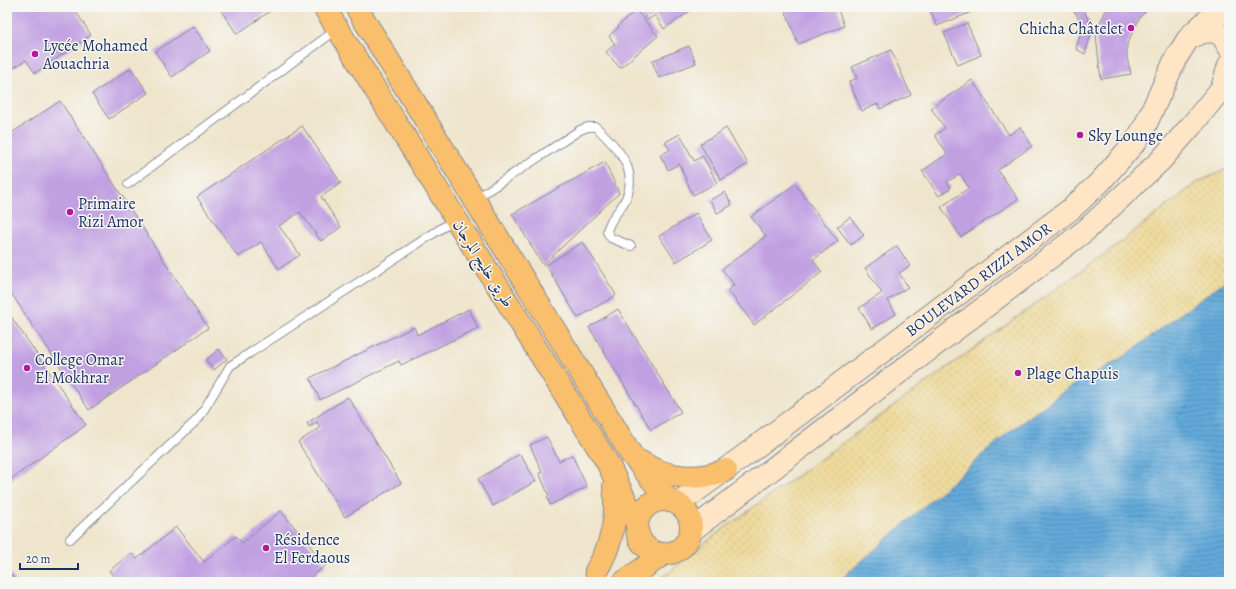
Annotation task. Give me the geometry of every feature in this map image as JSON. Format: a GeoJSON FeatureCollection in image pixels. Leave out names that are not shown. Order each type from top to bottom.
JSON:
{"type":"FeatureCollection","features":[{"type":"Feature","properties":{"kind":"main road","name":"طريق خليج المرجان"},"geometry":{"type":"LineString","coordinates":[[324,7],[607,462],[637,528]]}},
{"type":"Feature","properties":{"kind":"main road","name":"طريق خليج المرجان"},"geometry":{"type":"LineString","coordinates":[[356,7],[631,454],[674,503]]}},
{"type":"Feature","properties":{"kind":"main road","name":"BOULEVARD RIZZI AMOR"},"geometry":{"type":"LineString","coordinates":[[674,503],[726,470],[1071,209],[1127,154],[1145,126],[1176,58],[1188,38],[1197,28],[1216,13]]}},
{"type":"Feature","properties":{"kind":"main road"},"geometry":{"type":"LineString","coordinates":[[1188,38],[1203,32],[1215,32],[1223,37],[1229,47]]}},
{"type":"Feature","properties":{"kind":"main road","name":"BOULEVARD RIZZI AMOR"},"geometry":{"type":"LineString","coordinates":[[691,531],[1086,230],[1160,161],[1196,121],[1226,85],[1229,65]]}},
{"type":"Feature","properties":{"kind":"main road"},"geometry":{"type":"LineString","coordinates":[[631,454],[657,471],[680,476],[703,476],[726,470]]}},
{"type":"Feature","properties":{"kind":"main road"},"geometry":{"type":"LineString","coordinates":[[589,576],[607,551],[616,518],[614,484],[607,462]]}},
{"type":"Feature","properties":{"kind":"main road"},"geometry":{"type":"LineString","coordinates":[[660,500],[674,503],[684,509],[688,516],[691,531],[686,544],[681,548],[669,554],[662,555],[653,553],[640,541],[637,528],[639,515],[652,503],[660,500]]}},
{"type":"Feature","properties":{"kind":"main road"},"geometry":{"type":"LineString","coordinates":[[589,576],[637,528]]}},
{"type":"Feature","properties":{"kind":"main road"},"geometry":{"type":"LineString","coordinates":[[624,582],[662,555]]}},
{"type":"Feature","properties":{"kind":"lane"},"geometry":{"type":"LineString","coordinates":[[128,184],[338,29]]}},
{"type":"Feature","properties":{"kind":"lane"},"geometry":{"type":"LineString","coordinates":[[474,200],[580,130],[588,127],[596,127],[610,141],[628,166],[630,189],[623,204],[608,224],[607,232],[611,238],[631,246]]}},
{"type":"Feature","properties":{"kind":"lane"},"geometry":{"type":"LineString","coordinates":[[70,539],[199,418],[230,366],[456,218]]}},
{"type":"Feature","properties":{"kind":"sand","name":"Plage Chapuis"},"geometry":{"type":"Polygon","coordinates":[[[1229,168],[1229,278],[1125,356],[1066,390],[1009,432],[838,582],[657,582],[711,538],[1113,248],[1196,183],[1229,168]]]}},
{"type":"Feature","properties":{"kind":"water"},"geometry":{"type":"Polygon","coordinates":[[[1229,278],[1229,582],[838,582],[1009,432],[1066,390],[1125,356],[1229,278]]]}},
{"type":"Feature","properties":{"kind":"building","name":"Lycée Mohamed Aouachria"},"geometry":{"type":"Polygon","coordinates":[[[7,7],[73,7],[91,35],[35,73],[26,60],[7,72],[7,7]]]}},
{"type":"Feature","properties":{"kind":"building"},"geometry":{"type":"Polygon","coordinates":[[[222,7],[276,7],[237,34],[220,9],[222,7]]]}},
{"type":"Feature","properties":{"kind":"building"},"geometry":{"type":"Polygon","coordinates":[[[639,7],[696,7],[664,29],[655,15],[648,20],[639,7]]]}},
{"type":"Feature","properties":{"kind":"building"},"geometry":{"type":"Polygon","coordinates":[[[784,7],[831,7],[831,9],[837,7],[844,26],[798,44],[784,7]]]}},
{"type":"Feature","properties":{"kind":"building"},"geometry":{"type":"Polygon","coordinates":[[[929,7],[972,7],[974,11],[937,26],[929,7]]]}},
{"type":"Feature","properties":{"kind":"building"},"geometry":{"type":"Polygon","coordinates":[[[1066,7],[1085,7],[1083,8],[1091,26],[1091,35],[1085,54],[1076,49],[1082,29],[1078,17],[1074,11],[1066,7]]]}},
{"type":"Feature","properties":{"kind":"building"},"geometry":{"type":"Polygon","coordinates":[[[1108,7],[1150,7],[1140,17],[1127,44],[1127,58],[1131,74],[1101,79],[1096,36],[1101,20],[1108,7]]]}},
{"type":"Feature","properties":{"kind":"building"},"geometry":{"type":"Polygon","coordinates":[[[636,10],[658,36],[620,68],[606,52],[615,44],[609,36],[636,10]]]}},
{"type":"Feature","properties":{"kind":"building"},"geometry":{"type":"Polygon","coordinates":[[[967,23],[981,55],[958,65],[944,33],[967,23]]]}},
{"type":"Feature","properties":{"kind":"building"},"geometry":{"type":"Polygon","coordinates":[[[193,26],[210,51],[172,77],[155,52],[193,26]]]}},
{"type":"Feature","properties":{"kind":"building"},"geometry":{"type":"Polygon","coordinates":[[[689,46],[696,63],[659,78],[652,61],[689,46]]]}},
{"type":"Feature","properties":{"kind":"building"},"geometry":{"type":"Polygon","coordinates":[[[891,50],[911,95],[880,109],[878,104],[862,111],[849,82],[857,78],[852,67],[891,50]]]}},
{"type":"Feature","properties":{"kind":"building"},"geometry":{"type":"Polygon","coordinates":[[[131,68],[148,93],[109,119],[92,94],[131,68]]]}},
{"type":"Feature","properties":{"kind":"building"},"geometry":{"type":"Polygon","coordinates":[[[972,80],[1009,135],[1020,127],[1032,146],[998,170],[1018,199],[961,237],[941,207],[969,188],[960,174],[947,182],[951,188],[939,196],[922,171],[947,154],[935,135],[945,128],[931,108],[972,80]]]}},
{"type":"Feature","properties":{"kind":"building","name":"Primaire Rizi Amor"},"geometry":{"type":"Polygon","coordinates":[[[60,101],[208,328],[89,410],[7,287],[7,136],[60,101]]]}},
{"type":"Feature","properties":{"kind":"building"},"geometry":{"type":"Polygon","coordinates":[[[302,126],[341,183],[321,197],[341,227],[321,241],[300,212],[279,226],[300,255],[279,269],[261,242],[238,257],[197,197],[302,126]]]}},
{"type":"Feature","properties":{"kind":"building"},"geometry":{"type":"Polygon","coordinates":[[[726,128],[748,164],[721,180],[700,144],[726,128]]]}},
{"type":"Feature","properties":{"kind":"building"},"geometry":{"type":"Polygon","coordinates":[[[680,134],[694,161],[703,156],[717,183],[693,195],[679,164],[668,170],[660,155],[670,150],[665,142],[680,134]]]}},
{"type":"Feature","properties":{"kind":"building"},"geometry":{"type":"Polygon","coordinates":[[[605,162],[619,193],[543,265],[512,214],[605,162]]]}},
{"type":"Feature","properties":{"kind":"building"},"geometry":{"type":"Polygon","coordinates":[[[795,184],[838,241],[813,260],[822,272],[754,325],[728,290],[734,285],[722,269],[766,236],[751,217],[795,184]]]}},
{"type":"Feature","properties":{"kind":"building"},"geometry":{"type":"Polygon","coordinates":[[[725,192],[732,205],[717,213],[710,200],[725,192]]]}},
{"type":"Feature","properties":{"kind":"building"},"geometry":{"type":"Polygon","coordinates":[[[696,213],[712,240],[676,262],[659,236],[696,213]]]}},
{"type":"Feature","properties":{"kind":"building"},"geometry":{"type":"Polygon","coordinates":[[[850,217],[864,235],[851,245],[837,227],[850,217]]]}},
{"type":"Feature","properties":{"kind":"building"},"geometry":{"type":"Polygon","coordinates":[[[583,242],[616,295],[578,318],[546,265],[583,242]]]}},
{"type":"Feature","properties":{"kind":"building"},"geometry":{"type":"Polygon","coordinates":[[[897,246],[910,266],[899,273],[908,287],[888,300],[896,314],[872,329],[859,308],[882,293],[865,268],[897,246]]]}},
{"type":"Feature","properties":{"kind":"building"},"geometry":{"type":"Polygon","coordinates":[[[469,309],[478,328],[401,365],[399,361],[320,400],[310,378],[414,327],[417,335],[469,309]]]}},
{"type":"Feature","properties":{"kind":"building"},"geometry":{"type":"Polygon","coordinates":[[[618,309],[681,412],[651,430],[589,327],[618,309]]]}},
{"type":"Feature","properties":{"kind":"building","name":"College Omar El Mokhrar"},"geometry":{"type":"Polygon","coordinates":[[[7,311],[86,425],[7,482],[7,311]]]}},
{"type":"Feature","properties":{"kind":"building"},"geometry":{"type":"Polygon","coordinates":[[[219,349],[227,359],[214,370],[206,360],[219,349]]]}},
{"type":"Feature","properties":{"kind":"building"},"geometry":{"type":"Polygon","coordinates":[[[348,397],[401,483],[345,517],[298,442],[320,428],[317,422],[309,427],[307,423],[348,397]]]}},
{"type":"Feature","properties":{"kind":"building"},"geometry":{"type":"Polygon","coordinates":[[[547,437],[559,461],[572,455],[587,487],[550,505],[547,497],[549,496],[539,473],[542,472],[530,445],[547,437]]]}},
{"type":"Feature","properties":{"kind":"building"},"geometry":{"type":"Polygon","coordinates":[[[520,454],[536,481],[493,506],[478,479],[520,454]]]}},
{"type":"Feature","properties":{"kind":"building","name":"Résidence El Ferdaous"},"geometry":{"type":"Polygon","coordinates":[[[281,511],[326,565],[305,582],[119,582],[109,571],[131,553],[137,559],[176,527],[204,562],[236,536],[242,543],[281,511]]]}},
{"type":"Feature","properties":{"kind":"building"},"geometry":{"type":"Polygon","coordinates":[[[7,570],[17,582],[7,582],[7,570]]]}},
{"type":"Feature","properties":{"kind":"place","name":"Chicha Châtelet"},"geometry":{"type":"Point","coordinates":[1131,28]}},
{"type":"Feature","properties":{"kind":"place","name":"Lycée Mohamed Aouachria"},"geometry":{"type":"Point","coordinates":[35,54]}},
{"type":"Feature","properties":{"kind":"place","name":"Sky Lounge"},"geometry":{"type":"Point","coordinates":[1080,135]}},
{"type":"Feature","properties":{"kind":"place","name":"Primaire Rizi Amor"},"geometry":{"type":"Point","coordinates":[70,212]}},
{"type":"Feature","properties":{"kind":"place","name":"College Omar El Mokhrar"},"geometry":{"type":"Point","coordinates":[27,368]}},
{"type":"Feature","properties":{"kind":"place","name":"Plage Chapuis"},"geometry":{"type":"Point","coordinates":[1018,373]}},
{"type":"Feature","properties":{"kind":"place","name":"Résidence El Ferdaous"},"geometry":{"type":"Point","coordinates":[266,548]}}]}
